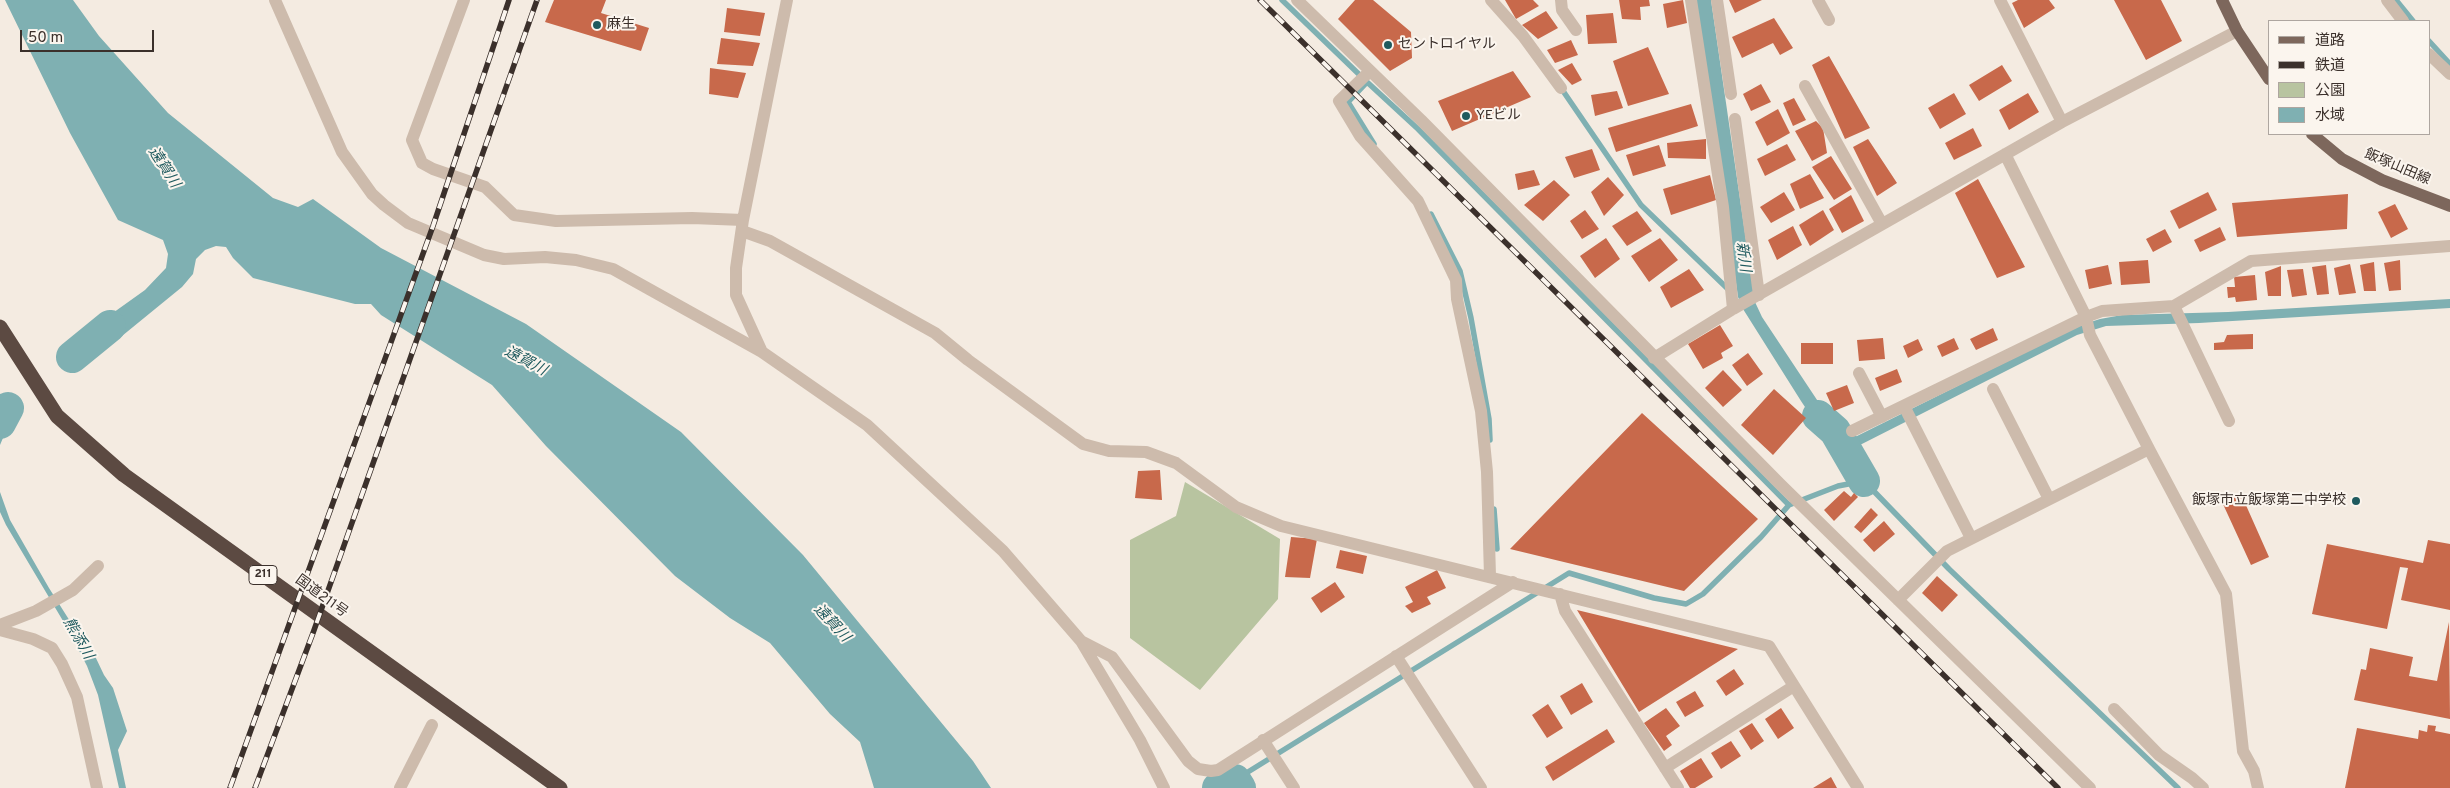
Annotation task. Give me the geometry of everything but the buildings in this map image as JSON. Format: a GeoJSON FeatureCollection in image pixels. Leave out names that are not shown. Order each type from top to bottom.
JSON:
{"type":"FeatureCollection","features":[{"type":"Feature","properties":{"kind":"highway","name":"国道211号"},"geometry":{"type":"LineString","coordinates":[[0,327],[57,416],[124,475],[560,788]]}},
{"type":"Feature","properties":{"kind":"main road"},"geometry":{"type":"LineString","coordinates":[[2222,0],[2237,31],[2268,78]]}},
{"type":"Feature","properties":{"kind":"main road","name":"飯塚山田線"},"geometry":{"type":"LineString","coordinates":[[2313,135],[2342,159],[2382,180],[2450,206]]}},
{"type":"Feature","properties":{"kind":"street"},"geometry":{"type":"LineString","coordinates":[[275,0],[342,152],[372,194],[408,223],[484,255],[504,259],[544,257],[576,260],[613,269],[762,352],[867,425],[1003,551],[1081,641],[1140,740],[1164,788]]}},
{"type":"Feature","properties":{"kind":"street"},"geometry":{"type":"LineString","coordinates":[[464,0],[412,140],[422,163],[433,169],[485,187],[514,216],[556,221],[683,218],[742,226],[935,333],[968,360],[1083,444],[1109,451],[1146,452],[1176,463],[1236,507],[1281,526],[1769,646],[1858,788]]}},
{"type":"Feature","properties":{"kind":"street"},"geometry":{"type":"LineString","coordinates":[[762,352],[736,295],[736,268],[742,226],[787,0]]}},
{"type":"Feature","properties":{"kind":"street"},"geometry":{"type":"LineString","coordinates":[[1297,0],[1365,76],[2090,788]]}},
{"type":"Feature","properties":{"kind":"street"},"geometry":{"type":"LineString","coordinates":[[1491,0],[1523,36],[1561,88]]}},
{"type":"Feature","properties":{"kind":"street"},"geometry":{"type":"LineString","coordinates":[[1561,0],[1562,10],[1576,30]]}},
{"type":"Feature","properties":{"kind":"street"},"geometry":{"type":"LineString","coordinates":[[1691,0],[1723,207],[1736,307]]}},
{"type":"Feature","properties":{"kind":"street"},"geometry":{"type":"LineString","coordinates":[[1718,0],[1731,94]]}},
{"type":"Feature","properties":{"kind":"street"},"geometry":{"type":"LineString","coordinates":[[1818,0],[1829,20]]}},
{"type":"Feature","properties":{"kind":"street"},"geometry":{"type":"LineString","coordinates":[[2000,0],[2062,122]]}},
{"type":"Feature","properties":{"kind":"street"},"geometry":{"type":"LineString","coordinates":[[2387,0],[2402,20]]}},
{"type":"Feature","properties":{"kind":"street"},"geometry":{"type":"LineString","coordinates":[[1654,358],[1736,307],[2062,122],[2237,31]]}},
{"type":"Feature","properties":{"kind":"street"},"geometry":{"type":"LineString","coordinates":[[2430,55],[2450,74]]}},
{"type":"Feature","properties":{"kind":"street"},"geometry":{"type":"LineString","coordinates":[[1365,76],[1339,101],[1360,136],[1418,201],[1456,280],[1457,299],[1481,411],[1487,472],[1490,576]]}},
{"type":"Feature","properties":{"kind":"street"},"geometry":{"type":"LineString","coordinates":[[1805,86],[1882,224]]}},
{"type":"Feature","properties":{"kind":"street"},"geometry":{"type":"LineString","coordinates":[[1735,119],[1757,296]]}},
{"type":"Feature","properties":{"kind":"street"},"geometry":{"type":"LineString","coordinates":[[2005,154],[2086,318],[2090,335],[2226,594],[2243,751],[2254,771],[2258,788]]}},
{"type":"Feature","properties":{"kind":"street"},"geometry":{"type":"LineString","coordinates":[[1852,431],[2102,311],[2175,307],[2250,261],[2450,246]]}},
{"type":"Feature","properties":{"kind":"street"},"geometry":{"type":"LineString","coordinates":[[2175,307],[2229,421]]}},
{"type":"Feature","properties":{"kind":"street"},"geometry":{"type":"LineString","coordinates":[[1860,373],[1882,416]]}},
{"type":"Feature","properties":{"kind":"street"},"geometry":{"type":"LineString","coordinates":[[1993,390],[2049,499]]}},
{"type":"Feature","properties":{"kind":"street"},"geometry":{"type":"LineString","coordinates":[[1905,407],[1971,538]]}},
{"type":"Feature","properties":{"kind":"street"},"geometry":{"type":"LineString","coordinates":[[1898,600],[1947,551],[2149,449]]}},
{"type":"Feature","properties":{"kind":"street"},"geometry":{"type":"LineString","coordinates":[[0,626],[36,611],[73,590],[98,566]]}},
{"type":"Feature","properties":{"kind":"street"},"geometry":{"type":"LineString","coordinates":[[1081,641],[1112,657],[1188,761],[1198,769],[1211,771],[1218,770],[1513,582]]}},
{"type":"Feature","properties":{"kind":"street"},"geometry":{"type":"LineString","coordinates":[[1560,594],[1565,611],[1678,788]]}},
{"type":"Feature","properties":{"kind":"street"},"geometry":{"type":"LineString","coordinates":[[0,630],[33,639],[52,648],[62,664],[77,697],[97,788]]}},
{"type":"Feature","properties":{"kind":"street"},"geometry":{"type":"LineString","coordinates":[[1396,656],[1480,788]]}},
{"type":"Feature","properties":{"kind":"street"},"geometry":{"type":"LineString","coordinates":[[1665,768],[1794,686]]}},
{"type":"Feature","properties":{"kind":"street"},"geometry":{"type":"LineString","coordinates":[[2114,709],[2159,755],[2201,787]]}},
{"type":"Feature","properties":{"kind":"street"},"geometry":{"type":"LineString","coordinates":[[400,788],[432,725]]}},
{"type":"Feature","properties":{"kind":"street"},"geometry":{"type":"LineString","coordinates":[[1263,740],[1294,788]]}},
{"type":"Feature","properties":{"kind":"green space"},"geometry":{"type":"Polygon","coordinates":[[[1185,482],[1280,539],[1278,599],[1200,690],[1130,638],[1130,540],[1176,516],[1185,482]]]}},
{"type":"Feature","properties":{"kind":"water","name":"遠賀川"},"geometry":{"type":"Polygon","coordinates":[[[5,0],[73,0],[99,36],[168,113],[273,198],[298,207],[313,199],[381,248],[526,324],[681,432],[803,555],[973,761],[991,788],[874,788],[860,742],[830,714],[770,643],[730,618],[675,576],[546,446],[492,385],[381,315],[371,304],[355,304],[253,278],[233,258],[226,247],[216,246],[205,250],[196,259],[193,274],[182,287],[84,367],[68,345],[145,290],[166,268],[168,254],[163,240],[118,220],[70,133],[5,0]]]}},
{"type":"Feature","properties":{"kind":"water"},"geometry":{"type":"Polygon","coordinates":[[[1696,0],[1711,0],[1755,302],[1762,317],[1831,421],[1849,440],[2078,326],[2100,319],[2122,315],[2228,312],[2450,299],[2450,308],[2199,323],[2106,326],[2077,335],[1854,448],[1842,449],[1825,426],[1815,422],[1743,309],[1738,297],[1696,0]]]}},
{"type":"Feature","properties":{"kind":"water"},"geometry":{"type":"Polygon","coordinates":[[[0,406],[11,419],[0,445],[0,406]]]}},
{"type":"Feature","properties":{"kind":"water"},"geometry":{"type":"Polygon","coordinates":[[[0,492],[10,520],[49,588],[80,637],[94,654],[104,675],[113,688],[127,731],[118,750],[126,788],[119,788],[98,695],[87,666],[69,631],[6,525],[0,512],[0,492]]]}},
{"type":"Feature","properties":{"kind":"waterway"},"geometry":{"type":"LineString","coordinates":[[1282,0],[1367,82],[1348,102],[1374,144]]}},
{"type":"Feature","properties":{"kind":"waterway"},"geometry":{"type":"LineString","coordinates":[[2396,0],[2412,20]]}},
{"type":"Feature","properties":{"kind":"waterway"},"geometry":{"type":"LineString","coordinates":[[2430,42],[2450,64]]}},
{"type":"Feature","properties":{"kind":"waterway"},"geometry":{"type":"LineString","coordinates":[[1367,82],[1418,129],[1789,505]]}},
{"type":"Feature","properties":{"kind":"waterway"},"geometry":{"type":"LineString","coordinates":[[1561,88],[1641,205],[1730,291]]}},
{"type":"Feature","properties":{"kind":"waterway"},"geometry":{"type":"LineString","coordinates":[[1431,214],[1460,271],[1471,318],[1489,419],[1490,440]]}},
{"type":"Feature","properties":{"kind":"waterway","name":"熊添川"},"geometry":{"type":"LineString","coordinates":[[72,357],[110,326]]}},
{"type":"Feature","properties":{"kind":"waterway","name":"熊添川"},"geometry":{"type":"LineString","coordinates":[[0,423],[8,408]]}},
{"type":"Feature","properties":{"kind":"waterway","name":"新川"},"geometry":{"type":"LineString","coordinates":[[1818,416],[1835,431],[1864,481]]}},
{"type":"Feature","properties":{"kind":"waterway"},"geometry":{"type":"LineString","coordinates":[[1235,780],[1569,573],[1654,598],[1686,604],[1703,594],[1761,537],[1789,505],[1838,486],[1864,481],[1949,569],[2178,788]]}},
{"type":"Feature","properties":{"kind":"waterway"},"geometry":{"type":"LineString","coordinates":[[1494,509],[1497,549]]}},
{"type":"Feature","properties":{"kind":"waterway"},"geometry":{"type":"LineString","coordinates":[[1218,788],[1235,780],[1240,788]]}},
{"type":"Feature","properties":{"kind":"railway"},"geometry":{"type":"LineString","coordinates":[[230,788],[433,226],[509,0]]}},
{"type":"Feature","properties":{"kind":"railway"},"geometry":{"type":"LineString","coordinates":[[255,788],[313,633],[537,0]]}},
{"type":"Feature","properties":{"kind":"railway"},"geometry":{"type":"LineString","coordinates":[[1260,0],[2058,788]]}},
{"type":"Feature","properties":{"kind":"place","name":"麻生"},"geometry":{"type":"Point","coordinates":[597,25]}},
{"type":"Feature","properties":{"kind":"place","name":"セントロイヤル"},"geometry":{"type":"Point","coordinates":[1388,45]}},
{"type":"Feature","properties":{"kind":"place","name":"YEビル"},"geometry":{"type":"Point","coordinates":[1466,116]}},
{"type":"Feature","properties":{"kind":"place","name":"飯塚市立飯塚第二中学校"},"geometry":{"type":"Point","coordinates":[2356,501]}}]}
